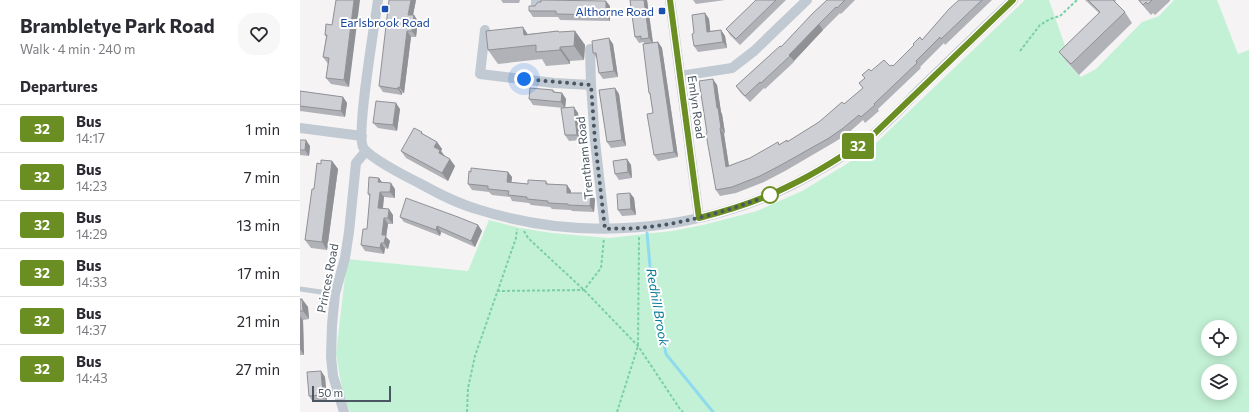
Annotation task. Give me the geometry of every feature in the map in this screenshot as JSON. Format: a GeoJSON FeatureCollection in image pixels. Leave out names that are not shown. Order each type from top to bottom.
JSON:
{"type":"FeatureCollection","features":[{"type":"Feature","properties":{"kind":"street"},"geometry":{"type":"LineString","coordinates":[[378,0],[363,113],[362,145],[366,151],[397,172],[447,198],[479,210],[519,221],[554,226],[605,229],[638,228],[699,218],[742,206],[792,185],[872,136],[1013,0]]}},
{"type":"Feature","properties":{"kind":"street","name":"Emlyn Road"},"geometry":{"type":"LineString","coordinates":[[670,0],[699,218]]}},
{"type":"Feature","properties":{"kind":"street"},"geometry":{"type":"LineString","coordinates":[[680,76],[732,68],[754,51],[807,0]]}},
{"type":"Feature","properties":{"kind":"street"},"geometry":{"type":"LineString","coordinates":[[485,30],[480,74],[554,83],[591,85]]}},
{"type":"Feature","properties":{"kind":"street","name":"Trentham Road"},"geometry":{"type":"LineString","coordinates":[[590,49],[595,141],[605,229]]}},
{"type":"Feature","properties":{"kind":"street"},"geometry":{"type":"LineString","coordinates":[[300,128],[362,136]]}},
{"type":"Feature","properties":{"kind":"street","name":"Princes Road"},"geometry":{"type":"LineString","coordinates":[[344,412],[333,376],[331,357],[332,325],[335,294],[345,258],[349,232],[356,163],[366,151]]}},
{"type":"Feature","properties":{"kind":"lane"},"geometry":{"type":"LineString","coordinates":[[300,288],[335,294]]}},
{"type":"Feature","properties":{"kind":"path"},"geometry":{"type":"LineString","coordinates":[[1020,51],[1040,25],[1050,19],[1060,16],[1077,0]]}},
{"type":"Feature","properties":{"kind":"path"},"geometry":{"type":"LineString","coordinates":[[519,221],[528,238],[584,290],[638,346],[680,409],[684,412]]}},
{"type":"Feature","properties":{"kind":"path"},"geometry":{"type":"LineString","coordinates":[[467,412],[468,388],[475,356],[516,238],[519,221]]}},
{"type":"Feature","properties":{"kind":"path"},"geometry":{"type":"LineString","coordinates":[[584,290],[601,268],[605,229]]}},
{"type":"Feature","properties":{"kind":"path"},"geometry":{"type":"LineString","coordinates":[[617,412],[638,346],[639,242]]}},
{"type":"Feature","properties":{"kind":"path"},"geometry":{"type":"LineString","coordinates":[[497,290],[584,290]]}},
{"type":"Feature","properties":{"kind":"green space"},"geometry":{"type":"Polygon","coordinates":[[[1025,0],[1049,0],[1070,60],[1067,63],[1081,77],[1096,69],[1142,22],[1159,16],[1174,0],[1217,0],[1238,54],[1249,50],[1249,412],[350,412],[343,395],[336,354],[347,259],[468,271],[489,220],[520,228],[552,233],[609,238],[672,231],[703,225],[757,211],[802,191],[845,165],[875,144],[1025,0]]]}},
{"type":"Feature","properties":{"kind":"building"},"geometry":{"type":"Polygon","coordinates":[[[336,0],[354,0],[344,80],[326,78],[329,58],[323,57],[327,35],[325,35],[326,24],[332,25],[336,0]]]}},
{"type":"Feature","properties":{"kind":"building"},"geometry":{"type":"Polygon","coordinates":[[[389,0],[411,0],[408,15],[414,15],[412,31],[407,31],[400,88],[398,87],[398,89],[379,86],[389,0]]]}},
{"type":"Feature","properties":{"kind":"building"},"geometry":{"type":"Polygon","coordinates":[[[541,0],[606,1],[606,15],[556,14],[556,11],[529,11],[529,6],[535,6],[538,2],[541,2],[541,0]]]}},
{"type":"Feature","properties":{"kind":"building"},"geometry":{"type":"Polygon","coordinates":[[[630,0],[644,0],[649,38],[641,39],[641,36],[635,37],[630,0]]]}},
{"type":"Feature","properties":{"kind":"building"},"geometry":{"type":"Polygon","coordinates":[[[756,0],[776,0],[736,39],[726,29],[756,0]]]}},
{"type":"Feature","properties":{"kind":"building"},"geometry":{"type":"Polygon","coordinates":[[[827,0],[845,0],[819,24],[789,55],[790,56],[745,96],[736,86],[780,46],[781,47],[827,0]]]}},
{"type":"Feature","properties":{"kind":"building"},"geometry":{"type":"Polygon","coordinates":[[[959,0],[982,0],[941,39],[940,37],[916,61],[917,63],[861,117],[859,115],[829,138],[760,176],[732,187],[716,190],[706,134],[699,81],[713,79],[726,167],[750,158],[778,142],[779,145],[787,140],[787,142],[819,122],[842,102],[844,104],[863,88],[859,83],[865,78],[862,75],[869,69],[871,71],[884,60],[890,66],[893,66],[920,37],[922,40],[949,9],[959,0]]]}},
{"type":"Feature","properties":{"kind":"building"},"geometry":{"type":"Polygon","coordinates":[[[1088,0],[1113,0],[1125,12],[1071,64],[1059,52],[1100,12],[1088,0]]]}},
{"type":"Feature","properties":{"kind":"building"},"geometry":{"type":"Polygon","coordinates":[[[1139,0],[1152,0],[1148,4],[1146,2],[1143,5],[1139,0]]]}},
{"type":"Feature","properties":{"kind":"building"},"geometry":{"type":"Polygon","coordinates":[[[705,13],[707,32],[721,30],[723,42],[694,46],[692,34],[694,33],[692,15],[705,13]]]}},
{"type":"Feature","properties":{"kind":"building"},"geometry":{"type":"Polygon","coordinates":[[[523,27],[524,35],[558,31],[575,31],[574,46],[560,47],[560,50],[536,52],[536,45],[488,50],[486,31],[523,27]]]}},
{"type":"Feature","properties":{"kind":"building"},"geometry":{"type":"Polygon","coordinates":[[[609,38],[614,71],[599,73],[596,53],[593,53],[592,41],[609,38]]]}},
{"type":"Feature","properties":{"kind":"building"},"geometry":{"type":"Polygon","coordinates":[[[658,42],[674,152],[654,155],[647,114],[653,113],[643,44],[658,42]]]}},
{"type":"Feature","properties":{"kind":"building"},"geometry":{"type":"Polygon","coordinates":[[[530,88],[553,90],[553,92],[562,93],[561,102],[529,99],[530,88]]]}},
{"type":"Feature","properties":{"kind":"building"},"geometry":{"type":"Polygon","coordinates":[[[615,88],[622,140],[607,142],[599,90],[615,88]]]}},
{"type":"Feature","properties":{"kind":"building"},"geometry":{"type":"Polygon","coordinates":[[[300,91],[343,97],[341,111],[300,106],[300,91]]]}},
{"type":"Feature","properties":{"kind":"building"},"geometry":{"type":"Polygon","coordinates":[[[376,101],[396,103],[393,125],[373,123],[376,101]]]}},
{"type":"Feature","properties":{"kind":"building"},"geometry":{"type":"Polygon","coordinates":[[[574,107],[577,135],[565,135],[561,108],[574,107]]]}},
{"type":"Feature","properties":{"kind":"building"},"geometry":{"type":"Polygon","coordinates":[[[414,128],[437,142],[434,147],[440,150],[439,153],[450,159],[442,173],[401,151],[414,128]]]}},
{"type":"Feature","properties":{"kind":"building"},"geometry":{"type":"Polygon","coordinates":[[[300,140],[306,140],[305,150],[300,150],[300,140]]]}},
{"type":"Feature","properties":{"kind":"building"},"geometry":{"type":"Polygon","coordinates":[[[627,159],[628,172],[615,174],[613,161],[627,159]]]}},
{"type":"Feature","properties":{"kind":"building"},"geometry":{"type":"Polygon","coordinates":[[[321,160],[332,161],[322,242],[305,240],[317,163],[321,164],[321,160]]]}},
{"type":"Feature","properties":{"kind":"building"},"geometry":{"type":"Polygon","coordinates":[[[471,168],[508,172],[507,182],[528,184],[528,180],[546,181],[546,184],[567,185],[567,193],[591,193],[590,206],[548,203],[548,201],[508,195],[509,191],[488,189],[488,186],[468,184],[469,171],[471,172],[471,168]]]}},
{"type":"Feature","properties":{"kind":"building"},"geometry":{"type":"Polygon","coordinates":[[[369,177],[379,178],[378,182],[391,183],[390,192],[380,192],[378,208],[389,209],[388,218],[384,218],[382,235],[386,235],[384,243],[381,243],[380,248],[361,245],[363,229],[367,229],[370,194],[368,194],[369,177]]]}},
{"type":"Feature","properties":{"kind":"building"},"geometry":{"type":"Polygon","coordinates":[[[630,193],[631,209],[618,210],[617,194],[630,193]]]}},
{"type":"Feature","properties":{"kind":"building"},"geometry":{"type":"Polygon","coordinates":[[[406,198],[478,225],[471,241],[437,226],[436,230],[400,217],[406,198]]]}},
{"type":"Feature","properties":{"kind":"building"},"geometry":{"type":"Polygon","coordinates":[[[300,299],[302,299],[303,311],[300,311],[300,299]]]}},
{"type":"Feature","properties":{"kind":"building"},"geometry":{"type":"Polygon","coordinates":[[[321,371],[323,395],[309,396],[307,372],[321,371]]]}},
{"type":"Feature","properties":{"kind":"waterway","name":"Redhill Brook"},"geometry":{"type":"LineString","coordinates":[[647,233],[650,266],[666,354],[713,412]]}},
{"type":"Feature","properties":{"kind":"bus line","name":"32"},"geometry":{"type":"LineString","coordinates":[[670,0],[699,218],[742,206],[792,185],[823,168],[872,136],[1013,0]]}},
{"type":"Feature","properties":{"kind":"place","name":"Earlsbrook Road"},"geometry":{"type":"Point","coordinates":[385,9]}},
{"type":"Feature","properties":{"kind":"place","name":"Althorne Road"},"geometry":{"type":"Point","coordinates":[662,11]}},
{"type":"Feature","properties":{"kind":"route"},"geometry":{"type":"LineString","coordinates":[[524,79],[554,83],[591,85],[595,141],[605,229],[638,228],[699,218],[742,206],[772,194],[770,195]]}}]}
